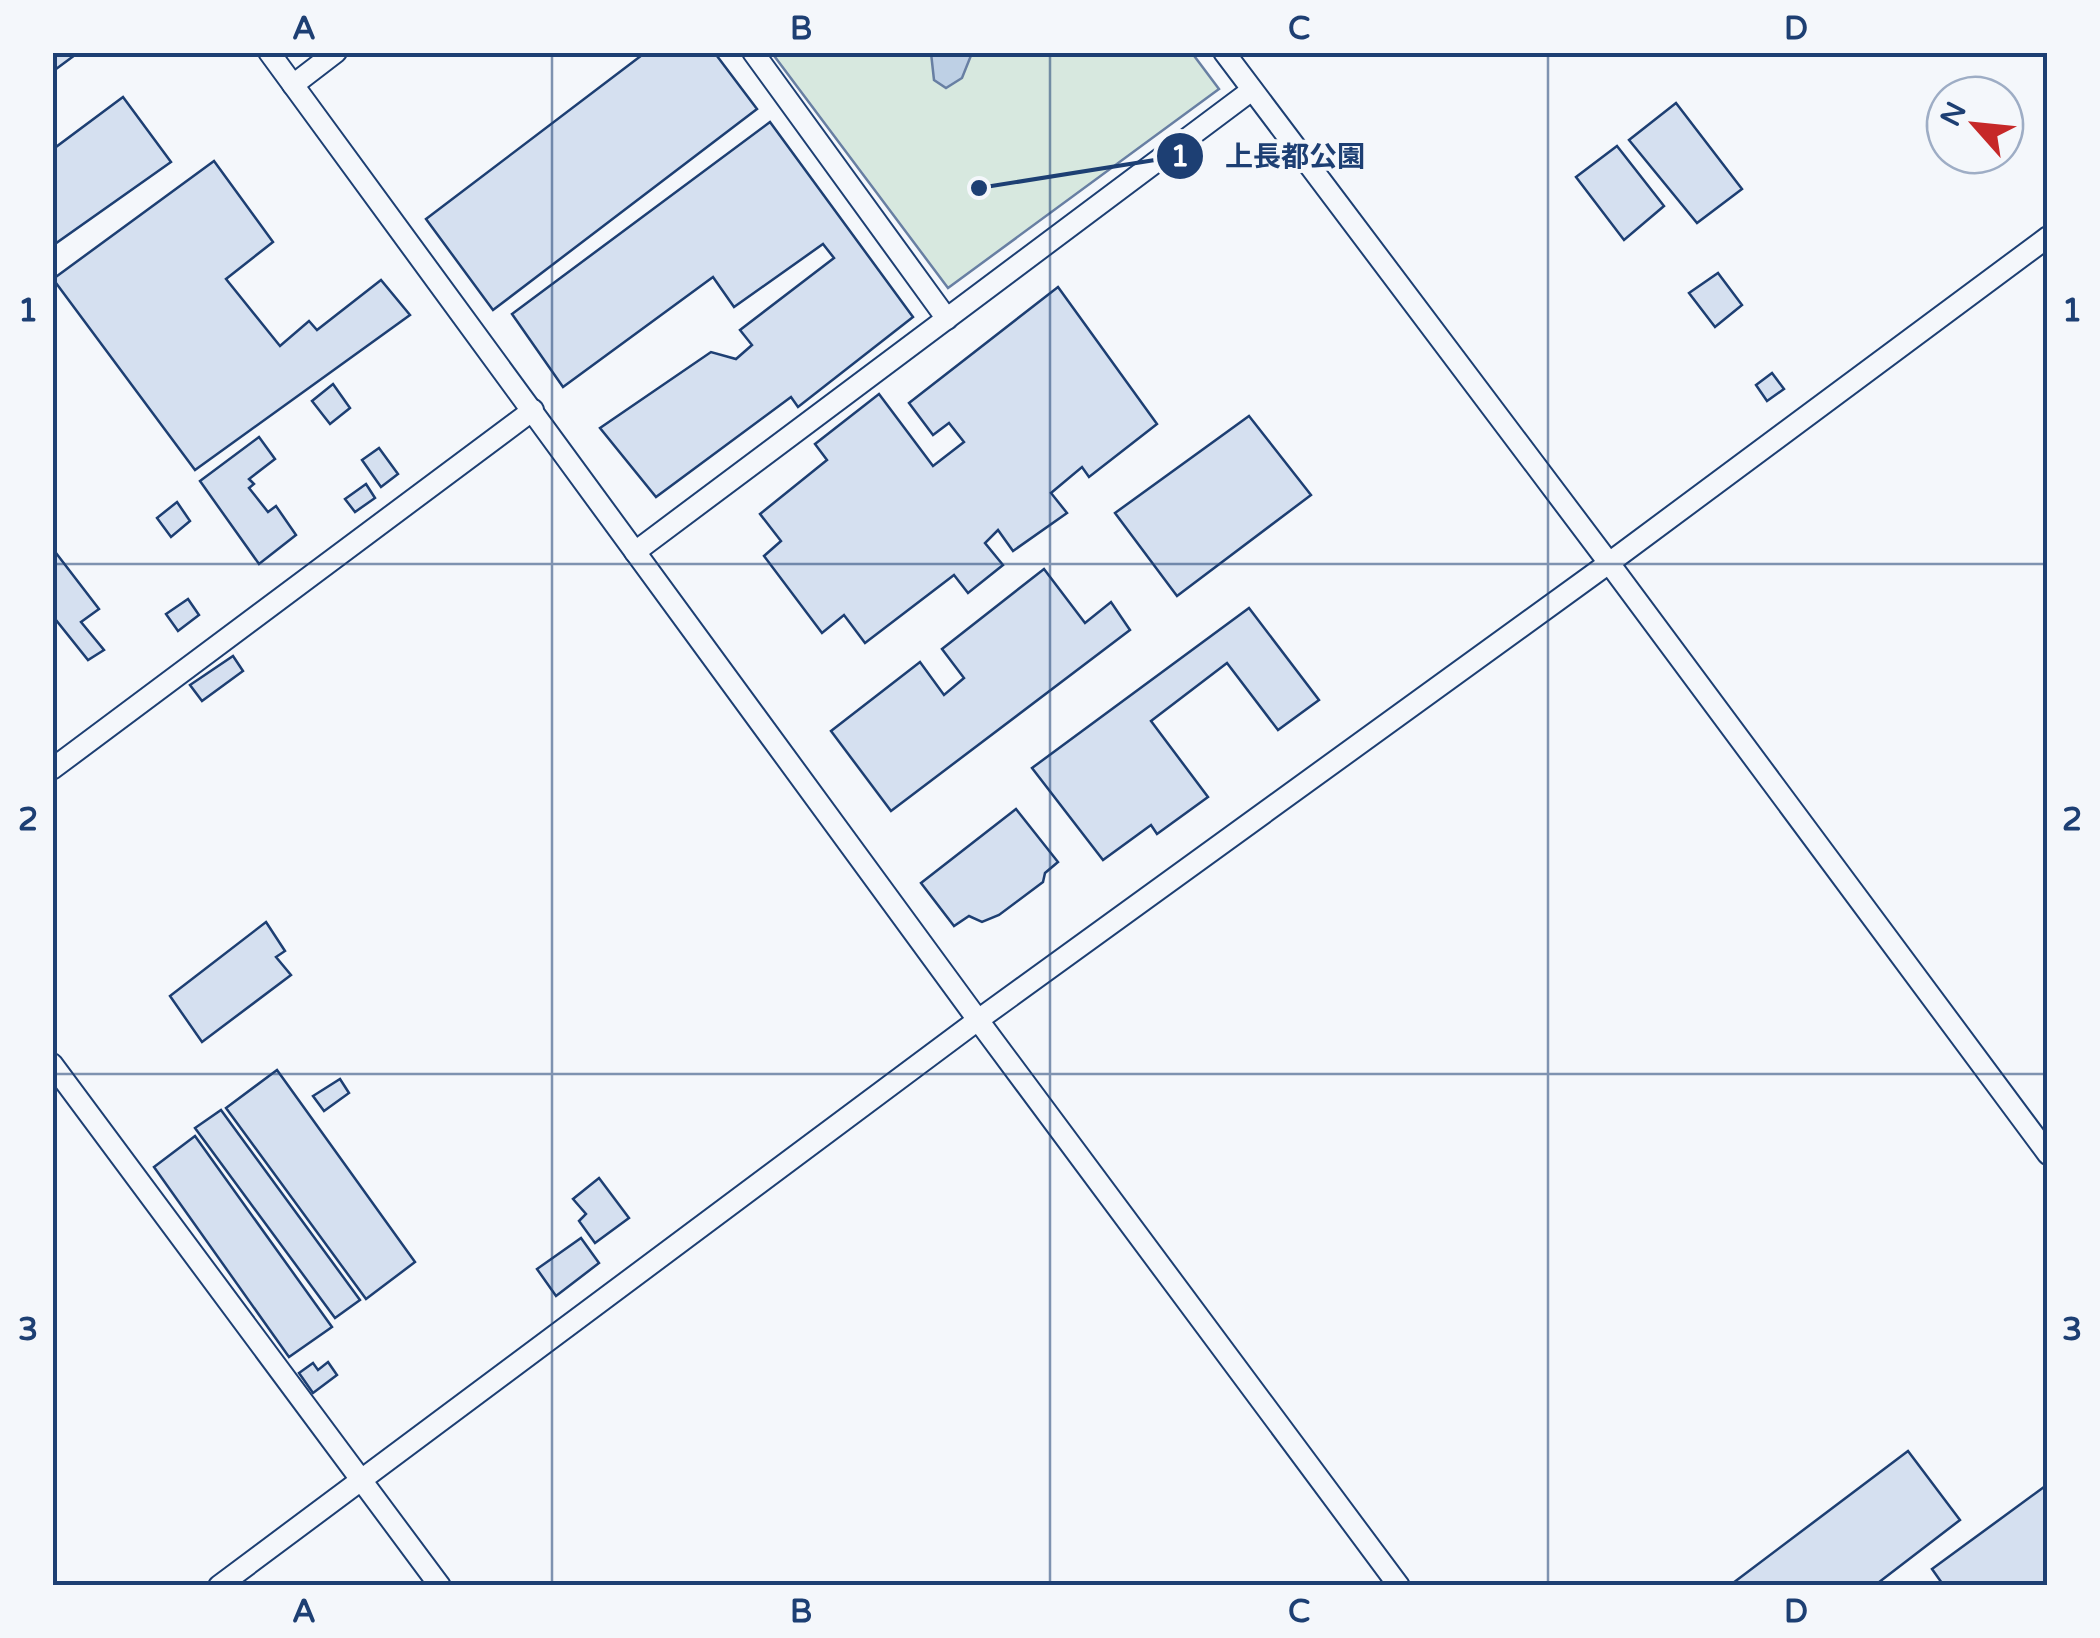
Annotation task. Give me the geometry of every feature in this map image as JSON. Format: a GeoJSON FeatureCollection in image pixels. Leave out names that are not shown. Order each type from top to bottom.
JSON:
{"type":"FeatureCollection","features":[{"type":"Feature","properties":{"kind":"street"},"geometry":{"type":"LineString","coordinates":[[269,52],[978,1020],[1399,1586]]}},
{"type":"Feature","properties":{"kind":"street"},"geometry":{"type":"LineString","coordinates":[[293,85],[336,52]]}},
{"type":"Feature","properties":{"kind":"street"},"geometry":{"type":"LineString","coordinates":[[753,52],[947,318]]}},
{"type":"Feature","properties":{"kind":"street"},"geometry":{"type":"LineString","coordinates":[[1224,52],[2048,1154]]}},
{"type":"Feature","properties":{"kind":"street"},"geometry":{"type":"LineString","coordinates":[[635,552],[1252,90]]}},
{"type":"Feature","properties":{"kind":"street"},"geometry":{"type":"LineString","coordinates":[[219,1586],[978,1020],[1609,563],[2048,236]]}},
{"type":"Feature","properties":{"kind":"street"},"geometry":{"type":"LineString","coordinates":[[52,769],[532,410]]}},
{"type":"Feature","properties":{"kind":"street"},"geometry":{"type":"LineString","coordinates":[[52,1064],[440,1586]]}},
{"type":"Feature","properties":{"kind":"shaded area"},"geometry":{"type":"Polygon","coordinates":[[[772,53],[1192,53],[1219,89],[948,288],[772,53]]]}},
{"type":"Feature","properties":{"kind":"water"},"geometry":{"type":"Polygon","coordinates":[[[931,52],[972,53],[962,78],[946,88],[934,80],[931,52]]]}},
{"type":"Feature","properties":{"kind":"building"},"geometry":{"type":"Polygon","coordinates":[[[52,52],[79,52],[52,72],[52,52]]]}},
{"type":"Feature","properties":{"kind":"building"},"geometry":{"type":"Polygon","coordinates":[[[646,52],[714,52],[757,109],[493,310],[426,219],[646,52]]]}},
{"type":"Feature","properties":{"kind":"building"},"geometry":{"type":"Polygon","coordinates":[[[123,97],[171,162],[52,246],[52,150],[123,97]]]}},
{"type":"Feature","properties":{"kind":"building"},"geometry":{"type":"Polygon","coordinates":[[[1676,103],[1742,189],[1697,223],[1629,140],[1676,103]]]}},
{"type":"Feature","properties":{"kind":"building"},"geometry":{"type":"Polygon","coordinates":[[[770,122],[913,317],[798,407],[791,397],[656,497],[600,428],[711,352],[736,359],[752,345],[740,330],[834,258],[823,244],[734,307],[713,277],[563,387],[512,314],[770,122]]]}},
{"type":"Feature","properties":{"kind":"building"},"geometry":{"type":"Polygon","coordinates":[[[1617,146],[1664,206],[1624,240],[1576,177],[1617,146]]]}},
{"type":"Feature","properties":{"kind":"building"},"geometry":{"type":"Polygon","coordinates":[[[214,161],[273,242],[226,279],[280,346],[309,321],[317,330],[381,280],[410,315],[195,470],[53,279],[214,161]]]}},
{"type":"Feature","properties":{"kind":"building"},"geometry":{"type":"Polygon","coordinates":[[[1718,273],[1742,305],[1715,327],[1689,293],[1718,273]]]}},
{"type":"Feature","properties":{"kind":"building"},"geometry":{"type":"Polygon","coordinates":[[[1058,287],[1157,424],[1089,477],[1082,467],[1051,493],[1067,513],[1013,551],[998,530],[985,543],[1003,565],[968,593],[954,575],[865,643],[844,615],[822,633],[764,556],[781,541],[760,514],[827,460],[815,444],[879,394],[933,466],[964,442],[949,423],[933,435],[909,403],[1058,287]]]}},
{"type":"Feature","properties":{"kind":"building"},"geometry":{"type":"Polygon","coordinates":[[[1772,373],[1784,389],[1767,401],[1756,385],[1772,373]]]}},
{"type":"Feature","properties":{"kind":"building"},"geometry":{"type":"Polygon","coordinates":[[[333,384],[350,408],[330,424],[312,401],[333,384]]]}},
{"type":"Feature","properties":{"kind":"building"},"geometry":{"type":"Polygon","coordinates":[[[1249,416],[1311,495],[1177,596],[1115,513],[1249,416]]]}},
{"type":"Feature","properties":{"kind":"building"},"geometry":{"type":"Polygon","coordinates":[[[259,437],[275,459],[249,479],[254,484],[249,488],[268,512],[276,506],[296,535],[259,564],[200,481],[259,437]]]}},
{"type":"Feature","properties":{"kind":"building"},"geometry":{"type":"Polygon","coordinates":[[[379,448],[398,474],[381,487],[362,460],[379,448]]]}},
{"type":"Feature","properties":{"kind":"building"},"geometry":{"type":"Polygon","coordinates":[[[366,484],[375,498],[355,512],[345,499],[366,484]]]}},
{"type":"Feature","properties":{"kind":"building"},"geometry":{"type":"Polygon","coordinates":[[[177,502],[190,521],[171,537],[157,518],[177,502]]]}},
{"type":"Feature","properties":{"kind":"building"},"geometry":{"type":"Polygon","coordinates":[[[56,553],[99,609],[81,622],[104,650],[88,660],[52,615],[52,555],[56,553]]]}},
{"type":"Feature","properties":{"kind":"building"},"geometry":{"type":"Polygon","coordinates":[[[1044,569],[1085,623],[1111,602],[1130,630],[891,811],[831,731],[920,662],[944,695],[964,678],[942,649],[1044,569]]]}},
{"type":"Feature","properties":{"kind":"building"},"geometry":{"type":"Polygon","coordinates":[[[188,599],[199,615],[178,631],[166,614],[188,599]]]}},
{"type":"Feature","properties":{"kind":"building"},"geometry":{"type":"Polygon","coordinates":[[[1249,608],[1319,700],[1278,730],[1227,663],[1151,721],[1208,797],[1157,834],[1151,825],[1103,860],[1032,768],[1249,608]]]}},
{"type":"Feature","properties":{"kind":"building"},"geometry":{"type":"Polygon","coordinates":[[[233,656],[243,671],[202,701],[190,685],[233,656]]]}},
{"type":"Feature","properties":{"kind":"building"},"geometry":{"type":"Polygon","coordinates":[[[1016,809],[1058,862],[1045,873],[1043,882],[999,915],[982,922],[969,916],[954,926],[921,883],[1016,809]]]}},
{"type":"Feature","properties":{"kind":"building"},"geometry":{"type":"Polygon","coordinates":[[[266,922],[285,951],[276,957],[291,975],[202,1042],[170,996],[266,922]]]}},
{"type":"Feature","properties":{"kind":"building"},"geometry":{"type":"Polygon","coordinates":[[[277,1070],[415,1262],[366,1299],[226,1108],[277,1070]]]}},
{"type":"Feature","properties":{"kind":"building"},"geometry":{"type":"Polygon","coordinates":[[[340,1079],[349,1093],[324,1111],[313,1096],[340,1079]]]}},
{"type":"Feature","properties":{"kind":"building"},"geometry":{"type":"Polygon","coordinates":[[[221,1110],[360,1300],[335,1318],[195,1128],[221,1110]]]}},
{"type":"Feature","properties":{"kind":"building"},"geometry":{"type":"Polygon","coordinates":[[[195,1136],[332,1327],[289,1357],[154,1167],[195,1136]]]}},
{"type":"Feature","properties":{"kind":"building"},"geometry":{"type":"Polygon","coordinates":[[[599,1178],[629,1218],[595,1243],[579,1221],[586,1214],[573,1199],[599,1178]]]}},
{"type":"Feature","properties":{"kind":"building"},"geometry":{"type":"Polygon","coordinates":[[[581,1238],[599,1263],[556,1296],[537,1269],[581,1238]]]}},
{"type":"Feature","properties":{"kind":"building"},"geometry":{"type":"Polygon","coordinates":[[[328,1362],[337,1375],[313,1393],[299,1373],[313,1363],[318,1370],[328,1362]]]}},
{"type":"Feature","properties":{"kind":"building"},"geometry":{"type":"Polygon","coordinates":[[[1908,1451],[1960,1520],[1874,1586],[1729,1586],[1908,1451]]]}},
{"type":"Feature","properties":{"kind":"building"},"geometry":{"type":"Polygon","coordinates":[[[2044,1487],[2048,1492],[2048,1586],[1944,1586],[1932,1569],[2044,1487]]]}},
{"type":"Feature","properties":{"kind":"place","name":"上長都公園"},"geometry":{"type":"Point","coordinates":[979,188]}}]}
